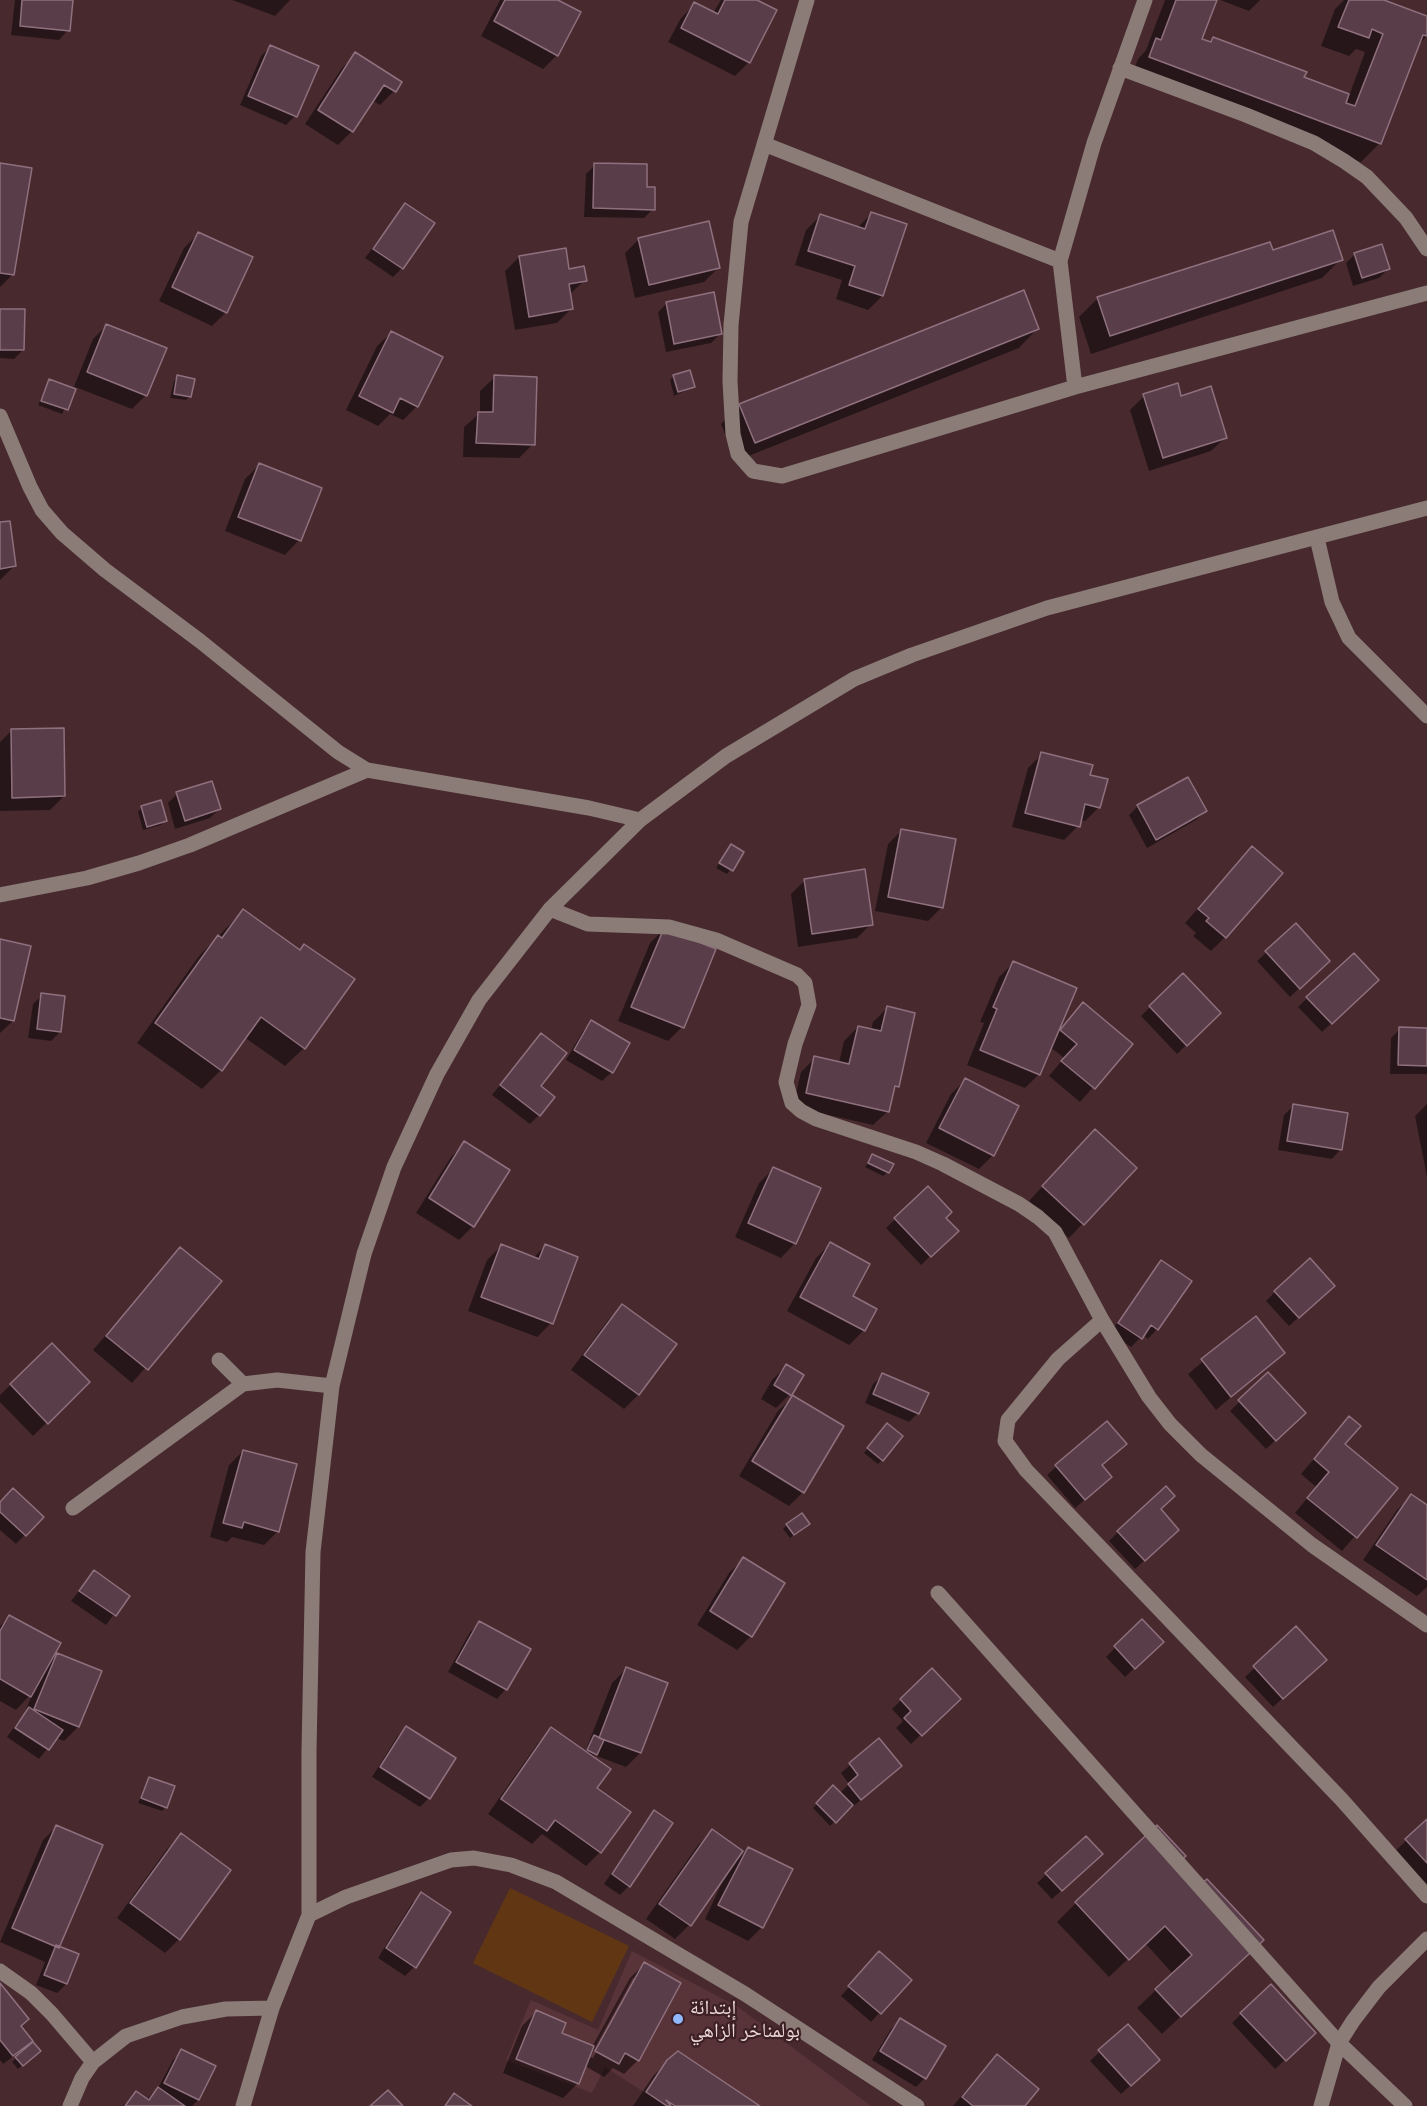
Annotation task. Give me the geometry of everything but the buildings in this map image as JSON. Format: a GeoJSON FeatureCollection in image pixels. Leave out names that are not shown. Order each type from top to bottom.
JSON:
{"type":"FeatureCollection","features":[{"type":"Feature","properties":{"kind":"street"},"geometry":{"type":"LineString","coordinates":[[807,0],[741,222],[731,325],[733,434],[738,454],[753,471],[782,476],[1076,387],[1427,293]]}},
{"type":"Feature","properties":{"kind":"street"},"geometry":{"type":"LineString","coordinates":[[1076,387],[1060,261],[1120,68],[1145,0]]}},
{"type":"Feature","properties":{"kind":"street"},"geometry":{"type":"LineString","coordinates":[[1120,68],[1246,115],[1314,144],[1344,161],[1367,177],[1398,210],[1427,249]]}},
{"type":"Feature","properties":{"kind":"street"},"geometry":{"type":"LineString","coordinates":[[764,144],[1060,261]]}},
{"type":"Feature","properties":{"kind":"street"},"geometry":{"type":"LineString","coordinates":[[0,416],[42,510],[75,546],[200,641],[338,752],[367,770],[589,808],[640,820]]}},
{"type":"Feature","properties":{"kind":"street"},"geometry":{"type":"LineString","coordinates":[[243,2106],[272,2008],[309,1915],[313,1552],[332,1386],[364,1254],[399,1157],[437,1074],[479,1000],[550,909],[640,820],[726,756],[855,679],[912,655],[1047,608],[1427,508]]}},
{"type":"Feature","properties":{"kind":"street"},"geometry":{"type":"LineString","coordinates":[[1317,538],[1332,602],[1349,638],[1427,716]]}},
{"type":"Feature","properties":{"kind":"street"},"geometry":{"type":"LineString","coordinates":[[0,895],[87,878],[139,863],[190,845],[367,770]]}},
{"type":"Feature","properties":{"kind":"street"},"geometry":{"type":"LineString","coordinates":[[550,909],[588,924],[669,927],[717,940],[797,975],[805,983],[809,1005],[795,1044],[786,1082],[792,1103],[816,1119],[916,1152],[943,1164],[1019,1204],[1038,1217],[1055,1232],[1066,1249],[1102,1320],[1149,1397],[1170,1424],[1201,1455],[1312,1545],[1427,1625]]}},
{"type":"Feature","properties":{"kind":"street"},"geometry":{"type":"LineString","coordinates":[[1102,1320],[1058,1359],[1008,1420],[1005,1441],[1026,1470],[1342,1800],[1427,1896]]}},
{"type":"Feature","properties":{"kind":"street"},"geometry":{"type":"LineString","coordinates":[[219,1360],[243,1384]]}},
{"type":"Feature","properties":{"kind":"street"},"geometry":{"type":"LineString","coordinates":[[73,1508],[243,1384],[277,1380],[332,1386]]}},
{"type":"Feature","properties":{"kind":"street"},"geometry":{"type":"LineString","coordinates":[[938,1593],[1339,2043],[1405,2106]]}},
{"type":"Feature","properties":{"kind":"street"},"geometry":{"type":"LineString","coordinates":[[309,1915],[346,1897],[451,1860],[474,1858],[510,1865],[556,1882],[745,1994],[917,2106]]}},
{"type":"Feature","properties":{"kind":"street"},"geometry":{"type":"LineString","coordinates":[[1321,2106],[1339,2043],[1379,1987],[1427,1939]]}},
{"type":"Feature","properties":{"kind":"street"},"geometry":{"type":"LineString","coordinates":[[0,1971],[31,1993],[93,2062]]}},
{"type":"Feature","properties":{"kind":"street"},"geometry":{"type":"LineString","coordinates":[[70,2106],[82,2078],[93,2062],[126,2036],[182,2017],[226,2009],[272,2008]]}},
{"type":"Feature","properties":{"kind":"shaded area"},"geometry":{"type":"Polygon","coordinates":[[[510,1888],[629,1946],[592,2022],[473,1963],[510,1888]]]}},
{"type":"Feature","properties":{"kind":"shaded area","name":"إبتدائة بولمناخر الزاهي"},"geometry":{"type":"Polygon","coordinates":[[[632,1951],[738,2007],[871,2106],[666,2106],[605,2067],[592,2093],[506,2060],[531,2000],[598,2030],[632,1951]]]}},
{"type":"Feature","properties":{"kind":"place","name":"إبتدائة بولمناخر الزاهي"},"geometry":{"type":"Point","coordinates":[678,2019]}}]}
